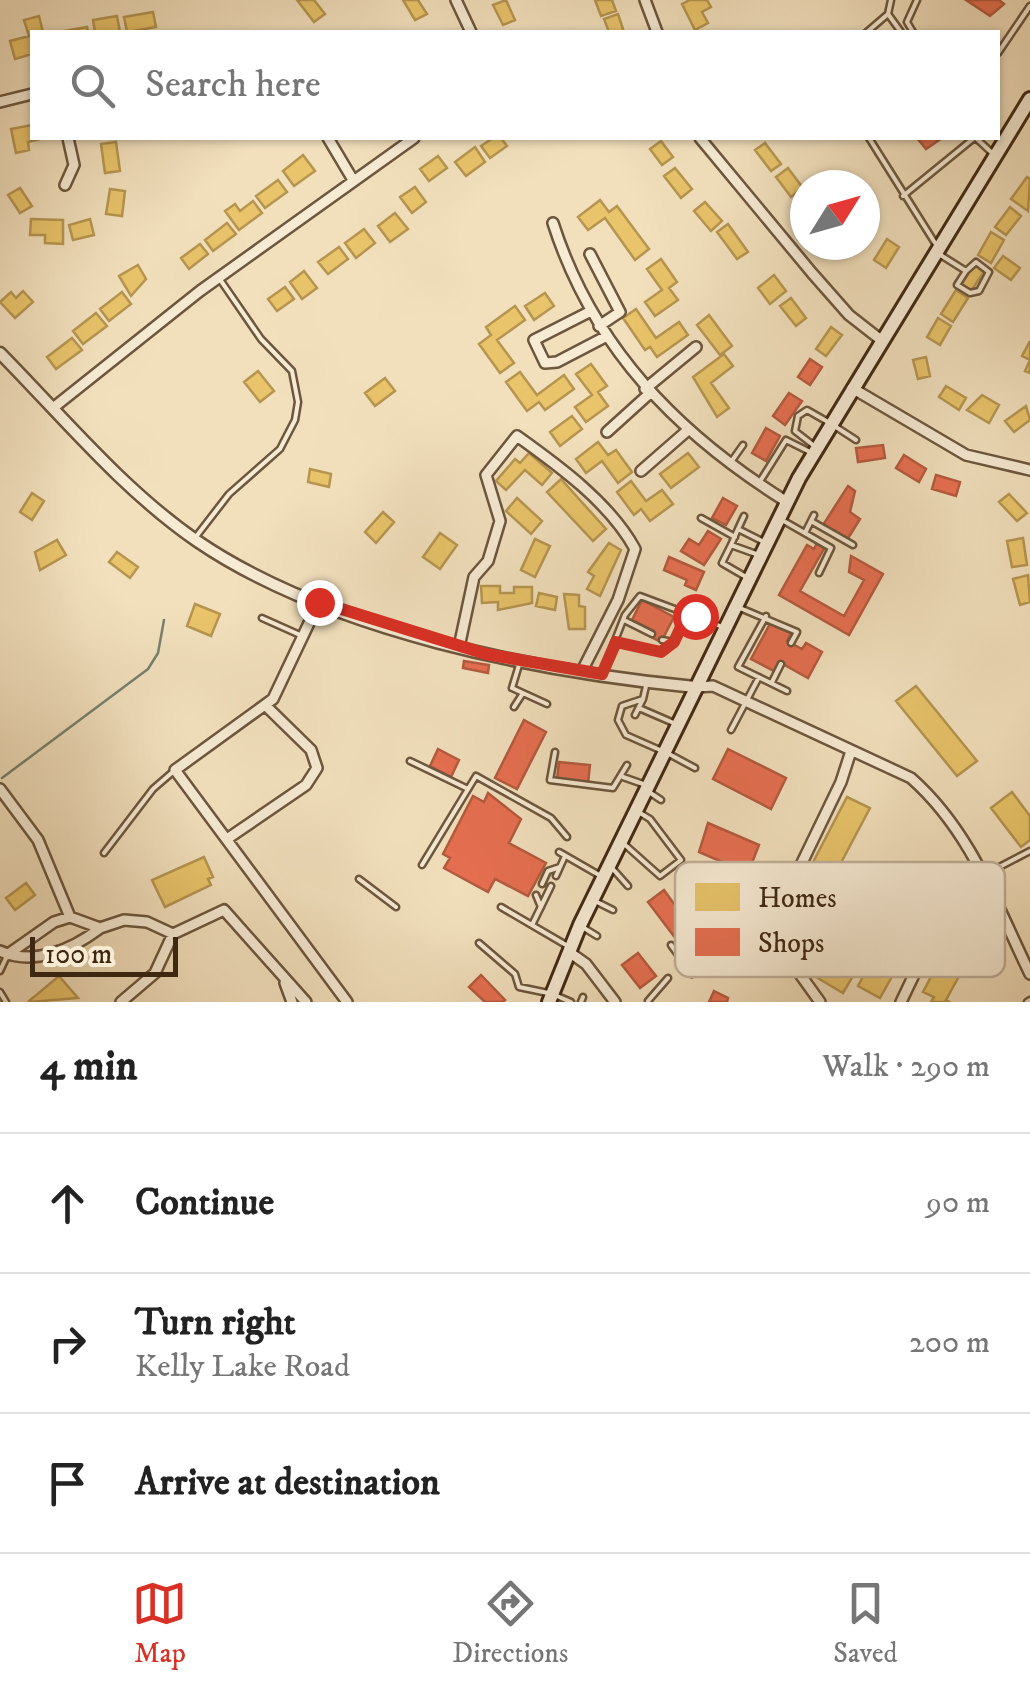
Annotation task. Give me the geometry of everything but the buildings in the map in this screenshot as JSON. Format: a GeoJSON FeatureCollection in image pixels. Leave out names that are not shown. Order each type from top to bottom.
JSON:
{"type":"FeatureCollection","features":[{"type":"Feature","properties":{"kind":"main road"},"geometry":{"type":"LineString","coordinates":[[551,998],[580,925],[787,502],[852,388],[1030,99]]}},
{"type":"Feature","properties":{"kind":"street"},"geometry":{"type":"LineString","coordinates":[[456,0],[470,30]]}},
{"type":"Feature","properties":{"kind":"street"},"geometry":{"type":"LineString","coordinates":[[645,0],[656,30]]}},
{"type":"Feature","properties":{"kind":"street"},"geometry":{"type":"LineString","coordinates":[[0,102],[30,94]]}},
{"type":"Feature","properties":{"kind":"street"},"geometry":{"type":"LineString","coordinates":[[65,185],[74,165],[68,140]]}},
{"type":"Feature","properties":{"kind":"street"},"geometry":{"type":"LineString","coordinates":[[329,140],[353,180]]}},
{"type":"Feature","properties":{"kind":"street"},"geometry":{"type":"LineString","coordinates":[[54,408],[219,278],[411,140]]}},
{"type":"Feature","properties":{"kind":"street"},"geometry":{"type":"LineString","coordinates":[[701,140],[717,164],[849,315],[881,340]]}},
{"type":"Feature","properties":{"kind":"street"},"geometry":{"type":"LineString","coordinates":[[554,223],[590,310],[605,337],[647,391],[688,430],[787,502]]}},
{"type":"Feature","properties":{"kind":"street"},"geometry":{"type":"LineString","coordinates":[[590,254],[620,312],[599,326]]}},
{"type":"Feature","properties":{"kind":"street"},"geometry":{"type":"LineString","coordinates":[[590,310],[534,340],[545,363],[557,362],[605,337]]}},
{"type":"Feature","properties":{"kind":"street"},"geometry":{"type":"LineString","coordinates":[[607,432],[696,347]]}},
{"type":"Feature","properties":{"kind":"street"},"geometry":{"type":"LineString","coordinates":[[0,353],[132,488],[194,539],[287,590],[459,647],[647,682],[713,686],[911,778],[933,798],[965,839],[977,862]]}},
{"type":"Feature","properties":{"kind":"street"},"geometry":{"type":"LineString","coordinates":[[852,388],[966,455],[1030,470]]}},
{"type":"Feature","properties":{"kind":"street"},"geometry":{"type":"LineString","coordinates":[[641,471],[688,430]]}},
{"type":"Feature","properties":{"kind":"street"},"geometry":{"type":"LineString","coordinates":[[459,647],[474,577],[488,560],[500,521],[486,474],[517,436],[551,460],[624,528],[635,549],[618,600],[582,671]]}},
{"type":"Feature","properties":{"kind":"street"},"geometry":{"type":"LineString","coordinates":[[319,602],[281,689],[175,770],[348,1002]]}},
{"type":"Feature","properties":{"kind":"street"},"geometry":{"type":"LineString","coordinates":[[227,839],[306,785],[316,768],[311,750],[265,705]]}},
{"type":"Feature","properties":{"kind":"street"},"geometry":{"type":"LineString","coordinates":[[803,862],[841,782],[851,750]]}},
{"type":"Feature","properties":{"kind":"street"},"geometry":{"type":"LineString","coordinates":[[0,789],[38,840],[70,917],[100,928]]}},
{"type":"Feature","properties":{"kind":"street"},"geometry":{"type":"LineString","coordinates":[[121,1002],[154,972],[173,934],[224,910],[306,1002]]}},
{"type":"Feature","properties":{"kind":"street"},"geometry":{"type":"LineString","coordinates":[[4,953],[70,917]]}},
{"type":"Feature","properties":{"kind":"street"},"geometry":{"type":"LineString","coordinates":[[4,953],[28,958],[66,950],[100,928],[124,920],[147,922],[173,934]]}},
{"type":"Feature","properties":{"kind":"street"},"geometry":{"type":"LineString","coordinates":[[1005,921],[1030,974]]}},
{"type":"Feature","properties":{"kind":"street"},"geometry":{"type":"LineString","coordinates":[[570,950],[616,1002]]}},
{"type":"Feature","properties":{"kind":"street"},"geometry":{"type":"LineString","coordinates":[[802,977],[820,1002]]}},
{"type":"Feature","properties":{"kind":"street"},"geometry":{"type":"LineString","coordinates":[[901,1002],[913,977]]}},
{"type":"Feature","properties":{"kind":"street"},"geometry":{"type":"LineString","coordinates":[[286,983],[292,1002]]}},
{"type":"Feature","properties":{"kind":"lane"},"geometry":{"type":"LineString","coordinates":[[869,30],[888,14],[891,0]]}},
{"type":"Feature","properties":{"kind":"lane"},"geometry":{"type":"LineString","coordinates":[[912,30],[907,22],[917,0]]}},
{"type":"Feature","properties":{"kind":"lane"},"geometry":{"type":"LineString","coordinates":[[1000,50],[1030,6]]}},
{"type":"Feature","properties":{"kind":"lane"},"geometry":{"type":"LineString","coordinates":[[888,14],[900,30]]}},
{"type":"Feature","properties":{"kind":"lane"},"geometry":{"type":"LineString","coordinates":[[1023,16],[1030,20]]}},
{"type":"Feature","properties":{"kind":"lane"},"geometry":{"type":"LineString","coordinates":[[870,140],[936,249],[966,271]]}},
{"type":"Feature","properties":{"kind":"lane"},"geometry":{"type":"LineString","coordinates":[[903,196],[973,140]]}},
{"type":"Feature","properties":{"kind":"lane"},"geometry":{"type":"LineString","coordinates":[[977,140],[994,155]]}},
{"type":"Feature","properties":{"kind":"lane"},"geometry":{"type":"LineString","coordinates":[[976,262],[989,272],[979,291],[970,292],[958,284],[966,271],[976,262]]}},
{"type":"Feature","properties":{"kind":"lane"},"geometry":{"type":"LineString","coordinates":[[194,539],[229,494],[280,450],[296,420],[298,402],[292,371],[261,339],[219,278]]}},
{"type":"Feature","properties":{"kind":"lane"},"geometry":{"type":"LineString","coordinates":[[815,451],[794,431],[798,416],[807,410],[856,440]]}},
{"type":"Feature","properties":{"kind":"lane"},"geometry":{"type":"LineString","coordinates":[[759,483],[786,440],[815,451]]}},
{"type":"Feature","properties":{"kind":"lane"},"geometry":{"type":"LineString","coordinates":[[731,462],[742,446]]}},
{"type":"Feature","properties":{"kind":"lane"},"geometry":{"type":"LineString","coordinates":[[744,516],[724,566],[749,579]]}},
{"type":"Feature","properties":{"kind":"lane"},"geometry":{"type":"LineString","coordinates":[[701,518],[735,537]]}},
{"type":"Feature","properties":{"kind":"lane"},"geometry":{"type":"LineString","coordinates":[[779,518],[832,548],[818,573]]}},
{"type":"Feature","properties":{"kind":"lane"},"geometry":{"type":"LineString","coordinates":[[805,533],[813,518],[854,545]]}},
{"type":"Feature","properties":{"kind":"lane"},"geometry":{"type":"LineString","coordinates":[[738,529],[763,550]]}},
{"type":"Feature","properties":{"kind":"lane"},"geometry":{"type":"LineString","coordinates":[[731,544],[763,550]]}},
{"type":"Feature","properties":{"kind":"lane"},"geometry":{"type":"LineString","coordinates":[[602,674],[630,606],[640,596],[724,628]]}},
{"type":"Feature","properties":{"kind":"lane"},"geometry":{"type":"LineString","coordinates":[[735,606],[796,632],[791,643]]}},
{"type":"Feature","properties":{"kind":"lane"},"geometry":{"type":"LineString","coordinates":[[616,642],[661,652],[688,612]]}},
{"type":"Feature","properties":{"kind":"lane"},"geometry":{"type":"LineString","coordinates":[[766,616],[762,632],[738,668],[786,690]]}},
{"type":"Feature","properties":{"kind":"lane"},"geometry":{"type":"LineString","coordinates":[[262,618],[304,636]]}},
{"type":"Feature","properties":{"kind":"lane"},"geometry":{"type":"LineString","coordinates":[[626,621],[652,634]]}},
{"type":"Feature","properties":{"kind":"lane"},"geometry":{"type":"LineString","coordinates":[[662,640],[670,643]]}},
{"type":"Feature","properties":{"kind":"lane"},"geometry":{"type":"LineString","coordinates":[[520,660],[512,688],[547,704]]}},
{"type":"Feature","properties":{"kind":"lane"},"geometry":{"type":"LineString","coordinates":[[771,683],[781,664]]}},
{"type":"Feature","properties":{"kind":"lane"},"geometry":{"type":"LineString","coordinates":[[732,730],[759,677]]}},
{"type":"Feature","properties":{"kind":"lane"},"geometry":{"type":"LineString","coordinates":[[635,715],[647,682]]}},
{"type":"Feature","properties":{"kind":"lane"},"geometry":{"type":"LineString","coordinates":[[514,706],[523,693]]}},
{"type":"Feature","properties":{"kind":"lane"},"geometry":{"type":"LineString","coordinates":[[643,700],[622,706],[618,720],[626,736],[696,768]]}},
{"type":"Feature","properties":{"kind":"lane"},"geometry":{"type":"LineString","coordinates":[[638,708],[677,724]]}},
{"type":"Feature","properties":{"kind":"lane"},"geometry":{"type":"LineString","coordinates":[[626,736],[630,726]]}},
{"type":"Feature","properties":{"kind":"lane"},"geometry":{"type":"LineString","coordinates":[[555,752],[550,780],[614,788],[624,777],[627,765]]}},
{"type":"Feature","properties":{"kind":"lane"},"geometry":{"type":"LineString","coordinates":[[410,761],[468,789]]}},
{"type":"Feature","properties":{"kind":"lane"},"geometry":{"type":"LineString","coordinates":[[104,853],[153,789],[175,770]]}},
{"type":"Feature","properties":{"kind":"lane"},"geometry":{"type":"LineString","coordinates":[[422,865],[476,776],[550,818],[567,837]]}},
{"type":"Feature","properties":{"kind":"lane"},"geometry":{"type":"LineString","coordinates":[[624,777],[662,800]]}},
{"type":"Feature","properties":{"kind":"lane"},"geometry":{"type":"LineString","coordinates":[[635,811],[650,818],[681,860],[678,862]]}},
{"type":"Feature","properties":{"kind":"lane"},"geometry":{"type":"LineString","coordinates":[[953,847],[965,839]]}},
{"type":"Feature","properties":{"kind":"lane"},"geometry":{"type":"LineString","coordinates":[[620,841],[660,876],[675,865]]}},
{"type":"Feature","properties":{"kind":"lane"},"geometry":{"type":"LineString","coordinates":[[1005,864],[1030,850]]}},
{"type":"Feature","properties":{"kind":"lane"},"geometry":{"type":"LineString","coordinates":[[556,876],[562,854],[606,871],[628,886]]}},
{"type":"Feature","properties":{"kind":"lane"},"geometry":{"type":"LineString","coordinates":[[542,884],[548,870],[560,867]]}},
{"type":"Feature","properties":{"kind":"lane"},"geometry":{"type":"LineString","coordinates":[[359,879],[396,907]]}},
{"type":"Feature","properties":{"kind":"lane"},"geometry":{"type":"LineString","coordinates":[[532,926],[550,886]]}},
{"type":"Feature","properties":{"kind":"lane"},"geometry":{"type":"LineString","coordinates":[[536,894],[541,907]]}},
{"type":"Feature","properties":{"kind":"lane"},"geometry":{"type":"LineString","coordinates":[[593,899],[613,910]]}},
{"type":"Feature","properties":{"kind":"lane"},"geometry":{"type":"LineString","coordinates":[[501,907],[570,950]]}},
{"type":"Feature","properties":{"kind":"lane"},"geometry":{"type":"LineString","coordinates":[[580,925],[597,936]]}},
{"type":"Feature","properties":{"kind":"lane"},"geometry":{"type":"LineString","coordinates":[[479,943],[515,974],[519,987],[571,1002]]}},
{"type":"Feature","properties":{"kind":"lane"},"geometry":{"type":"LineString","coordinates":[[671,946],[675,951]]}},
{"type":"Feature","properties":{"kind":"lane"},"geometry":{"type":"LineString","coordinates":[[0,972],[4,953]]}},
{"type":"Feature","properties":{"kind":"lane"},"geometry":{"type":"LineString","coordinates":[[648,1001],[668,978]]}},
{"type":"Feature","properties":{"kind":"lane"},"geometry":{"type":"LineString","coordinates":[[0,992],[6,1002]]}},
{"type":"Feature","properties":{"kind":"waterway"},"geometry":{"type":"LineString","coordinates":[[2,778],[148,669],[158,653],[164,620]]}},
{"type":"Feature","properties":{"kind":"route"},"geometry":{"type":"LineString","coordinates":[[319,602],[347,614],[486,654],[602,674],[616,642],[661,652],[674,642],[688,612],[695,616]]}}]}
